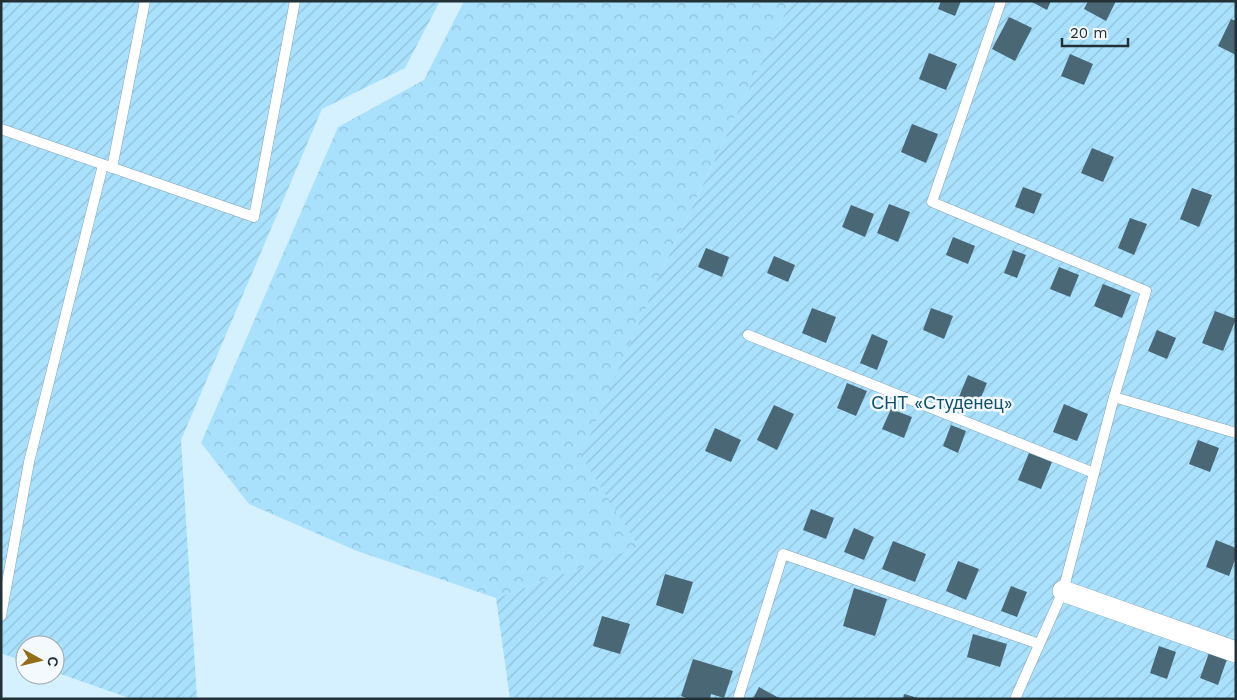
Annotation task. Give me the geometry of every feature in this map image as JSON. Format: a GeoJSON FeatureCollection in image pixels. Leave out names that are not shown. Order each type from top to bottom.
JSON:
{"type":"FeatureCollection","features":[{"type":"Feature","properties":{"kind":"street"},"geometry":{"type":"LineString","coordinates":[[1063,591],[1236,652]]}},
{"type":"Feature","properties":{"kind":"lane"},"geometry":{"type":"LineString","coordinates":[[1,616],[29,462],[108,166],[144,1]]}},
{"type":"Feature","properties":{"kind":"lane"},"geometry":{"type":"LineString","coordinates":[[1,129],[254,217],[295,1]]}},
{"type":"Feature","properties":{"kind":"lane"},"geometry":{"type":"LineString","coordinates":[[1001,1],[932,202],[1146,291],[1114,397],[1063,591],[1015,699]]}},
{"type":"Feature","properties":{"kind":"lane"},"geometry":{"type":"LineString","coordinates":[[748,335],[1094,473]]}},
{"type":"Feature","properties":{"kind":"lane"},"geometry":{"type":"LineString","coordinates":[[1114,397],[1236,433]]}},
{"type":"Feature","properties":{"kind":"lane"},"geometry":{"type":"LineString","coordinates":[[738,699],[783,554],[1040,644]]}},
{"type":"Feature","properties":{"kind":"green space"},"geometry":{"type":"Polygon","coordinates":[[[1,1],[440,1],[405,68],[322,109],[181,440],[197,699],[132,699],[65,676],[65,635],[15,635],[15,658],[1,653],[1,1]]]}},
{"type":"Feature","properties":{"kind":"green space"},"geometry":{"type":"Polygon","coordinates":[[[464,1],[791,1],[662,270],[640,547],[496,598],[357,551],[249,504],[201,443],[338,127],[424,80],[464,1]]]}},
{"type":"Feature","properties":{"kind":"green space","name":"СНТ «Студенец»"},"geometry":{"type":"Polygon","coordinates":[[[791,1],[1236,1],[1236,699],[510,699],[496,598],[639,547],[581,456],[662,270],[791,1]]]}},
{"type":"Feature","properties":{"kind":"building"},"geometry":{"type":"Polygon","coordinates":[[[941,1],[961,1],[955,16],[938,9],[941,1]]]}},
{"type":"Feature","properties":{"kind":"building"},"geometry":{"type":"Polygon","coordinates":[[[1030,1],[1051,1],[1047,10],[1030,1]]]}},
{"type":"Feature","properties":{"kind":"building"},"geometry":{"type":"Polygon","coordinates":[[[1088,1],[1116,1],[1106,21],[1084,9],[1088,1]]]}},
{"type":"Feature","properties":{"kind":"building"},"geometry":{"type":"Polygon","coordinates":[[[1009,17],[1032,28],[1015,61],[992,49],[1009,17]]]}},
{"type":"Feature","properties":{"kind":"building"},"geometry":{"type":"Polygon","coordinates":[[[1231,19],[1236,21],[1236,55],[1218,46],[1231,19]]]}},
{"type":"Feature","properties":{"kind":"building"},"geometry":{"type":"Polygon","coordinates":[[[929,53],[957,64],[946,90],[919,79],[929,53]]]}},
{"type":"Feature","properties":{"kind":"building"},"geometry":{"type":"Polygon","coordinates":[[[1070,54],[1093,64],[1084,85],[1061,76],[1070,54]]]}},
{"type":"Feature","properties":{"kind":"building"},"geometry":{"type":"Polygon","coordinates":[[[912,124],[938,134],[926,163],[901,152],[912,124]]]}},
{"type":"Feature","properties":{"kind":"building"},"geometry":{"type":"Polygon","coordinates":[[[1092,148],[1114,157],[1103,182],[1081,173],[1092,148]]]}},
{"type":"Feature","properties":{"kind":"building"},"geometry":{"type":"Polygon","coordinates":[[[1023,187],[1042,194],[1034,214],[1015,207],[1023,187]]]}},
{"type":"Feature","properties":{"kind":"building"},"geometry":{"type":"Polygon","coordinates":[[[1192,188],[1212,195],[1199,227],[1180,219],[1192,188]]]}},
{"type":"Feature","properties":{"kind":"building"},"geometry":{"type":"Polygon","coordinates":[[[889,204],[910,212],[898,242],[877,233],[889,204]]]}},
{"type":"Feature","properties":{"kind":"building"},"geometry":{"type":"Polygon","coordinates":[[[851,205],[874,214],[865,237],[842,227],[851,205]]]}},
{"type":"Feature","properties":{"kind":"building"},"geometry":{"type":"Polygon","coordinates":[[[1130,218],[1147,224],[1134,255],[1118,248],[1130,218]]]}},
{"type":"Feature","properties":{"kind":"building"},"geometry":{"type":"Polygon","coordinates":[[[953,237],[975,246],[968,264],[946,255],[953,237]]]}},
{"type":"Feature","properties":{"kind":"building"},"geometry":{"type":"Polygon","coordinates":[[[706,248],[729,257],[722,277],[698,267],[706,248]]]}},
{"type":"Feature","properties":{"kind":"building"},"geometry":{"type":"Polygon","coordinates":[[[1013,250],[1026,255],[1017,278],[1004,273],[1013,250]]]}},
{"type":"Feature","properties":{"kind":"building"},"geometry":{"type":"Polygon","coordinates":[[[774,256],[795,265],[788,282],[767,273],[774,256]]]}},
{"type":"Feature","properties":{"kind":"building"},"geometry":{"type":"Polygon","coordinates":[[[1059,267],[1079,275],[1070,297],[1050,289],[1059,267]]]}},
{"type":"Feature","properties":{"kind":"building"},"geometry":{"type":"Polygon","coordinates":[[[1103,284],[1131,295],[1122,318],[1094,306],[1103,284]]]}},
{"type":"Feature","properties":{"kind":"building"},"geometry":{"type":"Polygon","coordinates":[[[812,308],[836,317],[826,343],[802,333],[812,308]]]}},
{"type":"Feature","properties":{"kind":"building"},"geometry":{"type":"Polygon","coordinates":[[[931,308],[953,316],[944,339],[923,330],[931,308]]]}},
{"type":"Feature","properties":{"kind":"building"},"geometry":{"type":"Polygon","coordinates":[[[1215,311],[1236,319],[1223,351],[1202,343],[1215,311]]]}},
{"type":"Feature","properties":{"kind":"building"},"geometry":{"type":"Polygon","coordinates":[[[1157,330],[1176,338],[1167,359],[1148,351],[1157,330]]]}},
{"type":"Feature","properties":{"kind":"building"},"geometry":{"type":"Polygon","coordinates":[[[872,334],[888,341],[877,370],[860,363],[872,334]]]}},
{"type":"Feature","properties":{"kind":"building"},"geometry":{"type":"Polygon","coordinates":[[[968,375],[987,383],[977,407],[958,399],[968,375]]]}},
{"type":"Feature","properties":{"kind":"building"},"geometry":{"type":"Polygon","coordinates":[[[847,383],[867,391],[856,416],[837,408],[847,383]]]}},
{"type":"Feature","properties":{"kind":"building"},"geometry":{"type":"Polygon","coordinates":[[[1064,404],[1088,414],[1077,441],[1053,432],[1064,404]]]}},
{"type":"Feature","properties":{"kind":"building"},"geometry":{"type":"Polygon","coordinates":[[[774,405],[794,414],[777,450],[757,440],[774,405]]]}},
{"type":"Feature","properties":{"kind":"building"},"geometry":{"type":"Polygon","coordinates":[[[891,409],[912,417],[904,438],[882,429],[891,409]]]}},
{"type":"Feature","properties":{"kind":"building"},"geometry":{"type":"Polygon","coordinates":[[[951,425],[966,431],[958,453],[943,446],[951,425]]]}},
{"type":"Feature","properties":{"kind":"building"},"geometry":{"type":"Polygon","coordinates":[[[715,428],[741,440],[731,462],[705,451],[715,428]]]}},
{"type":"Feature","properties":{"kind":"building"},"geometry":{"type":"Polygon","coordinates":[[[1198,440],[1219,448],[1210,472],[1189,464],[1198,440]]]}},
{"type":"Feature","properties":{"kind":"building"},"geometry":{"type":"Polygon","coordinates":[[[1029,453],[1052,462],[1041,489],[1018,480],[1029,453]]]}},
{"type":"Feature","properties":{"kind":"building"},"geometry":{"type":"Polygon","coordinates":[[[811,509],[834,518],[826,539],[803,530],[811,509]]]}},
{"type":"Feature","properties":{"kind":"building"},"geometry":{"type":"Polygon","coordinates":[[[854,528],[874,537],[864,560],[844,552],[854,528]]]}},
{"type":"Feature","properties":{"kind":"building"},"geometry":{"type":"Polygon","coordinates":[[[1216,540],[1236,548],[1236,557],[1229,576],[1206,567],[1216,540]]]}},
{"type":"Feature","properties":{"kind":"building"},"geometry":{"type":"Polygon","coordinates":[[[893,541],[926,554],[915,582],[882,569],[893,541]]]}},
{"type":"Feature","properties":{"kind":"building"},"geometry":{"type":"Polygon","coordinates":[[[958,561],[979,569],[966,600],[946,591],[958,561]]]}},
{"type":"Feature","properties":{"kind":"building"},"geometry":{"type":"Polygon","coordinates":[[[665,574],[693,582],[683,614],[656,605],[665,574]]]}},
{"type":"Feature","properties":{"kind":"building"},"geometry":{"type":"Polygon","coordinates":[[[1011,586],[1027,592],[1017,617],[1001,611],[1011,586]]]}},
{"type":"Feature","properties":{"kind":"building"},"geometry":{"type":"Polygon","coordinates":[[[854,588],[887,599],[875,636],[843,626],[854,588]]]}},
{"type":"Feature","properties":{"kind":"building"},"geometry":{"type":"Polygon","coordinates":[[[602,616],[630,624],[620,654],[593,646],[602,616]]]}},
{"type":"Feature","properties":{"kind":"building"},"geometry":{"type":"Polygon","coordinates":[[[973,634],[1007,644],[1000,667],[967,657],[973,634]]]}},
{"type":"Feature","properties":{"kind":"building"},"geometry":{"type":"Polygon","coordinates":[[[1159,646],[1176,652],[1167,679],[1150,673],[1159,646]]]}},
{"type":"Feature","properties":{"kind":"building"},"geometry":{"type":"Polygon","coordinates":[[[1209,653],[1227,659],[1218,685],[1200,678],[1209,653]]]}},
{"type":"Feature","properties":{"kind":"building"},"geometry":{"type":"Polygon","coordinates":[[[693,659],[733,671],[724,698],[711,694],[710,699],[689,699],[681,696],[693,659]]]}},
{"type":"Feature","properties":{"kind":"building"},"geometry":{"type":"Polygon","coordinates":[[[759,687],[781,699],[753,699],[759,687]]]}},
{"type":"Feature","properties":{"kind":"building"},"geometry":{"type":"Polygon","coordinates":[[[904,694],[918,698],[918,699],[903,699],[904,694]]]}}]}
